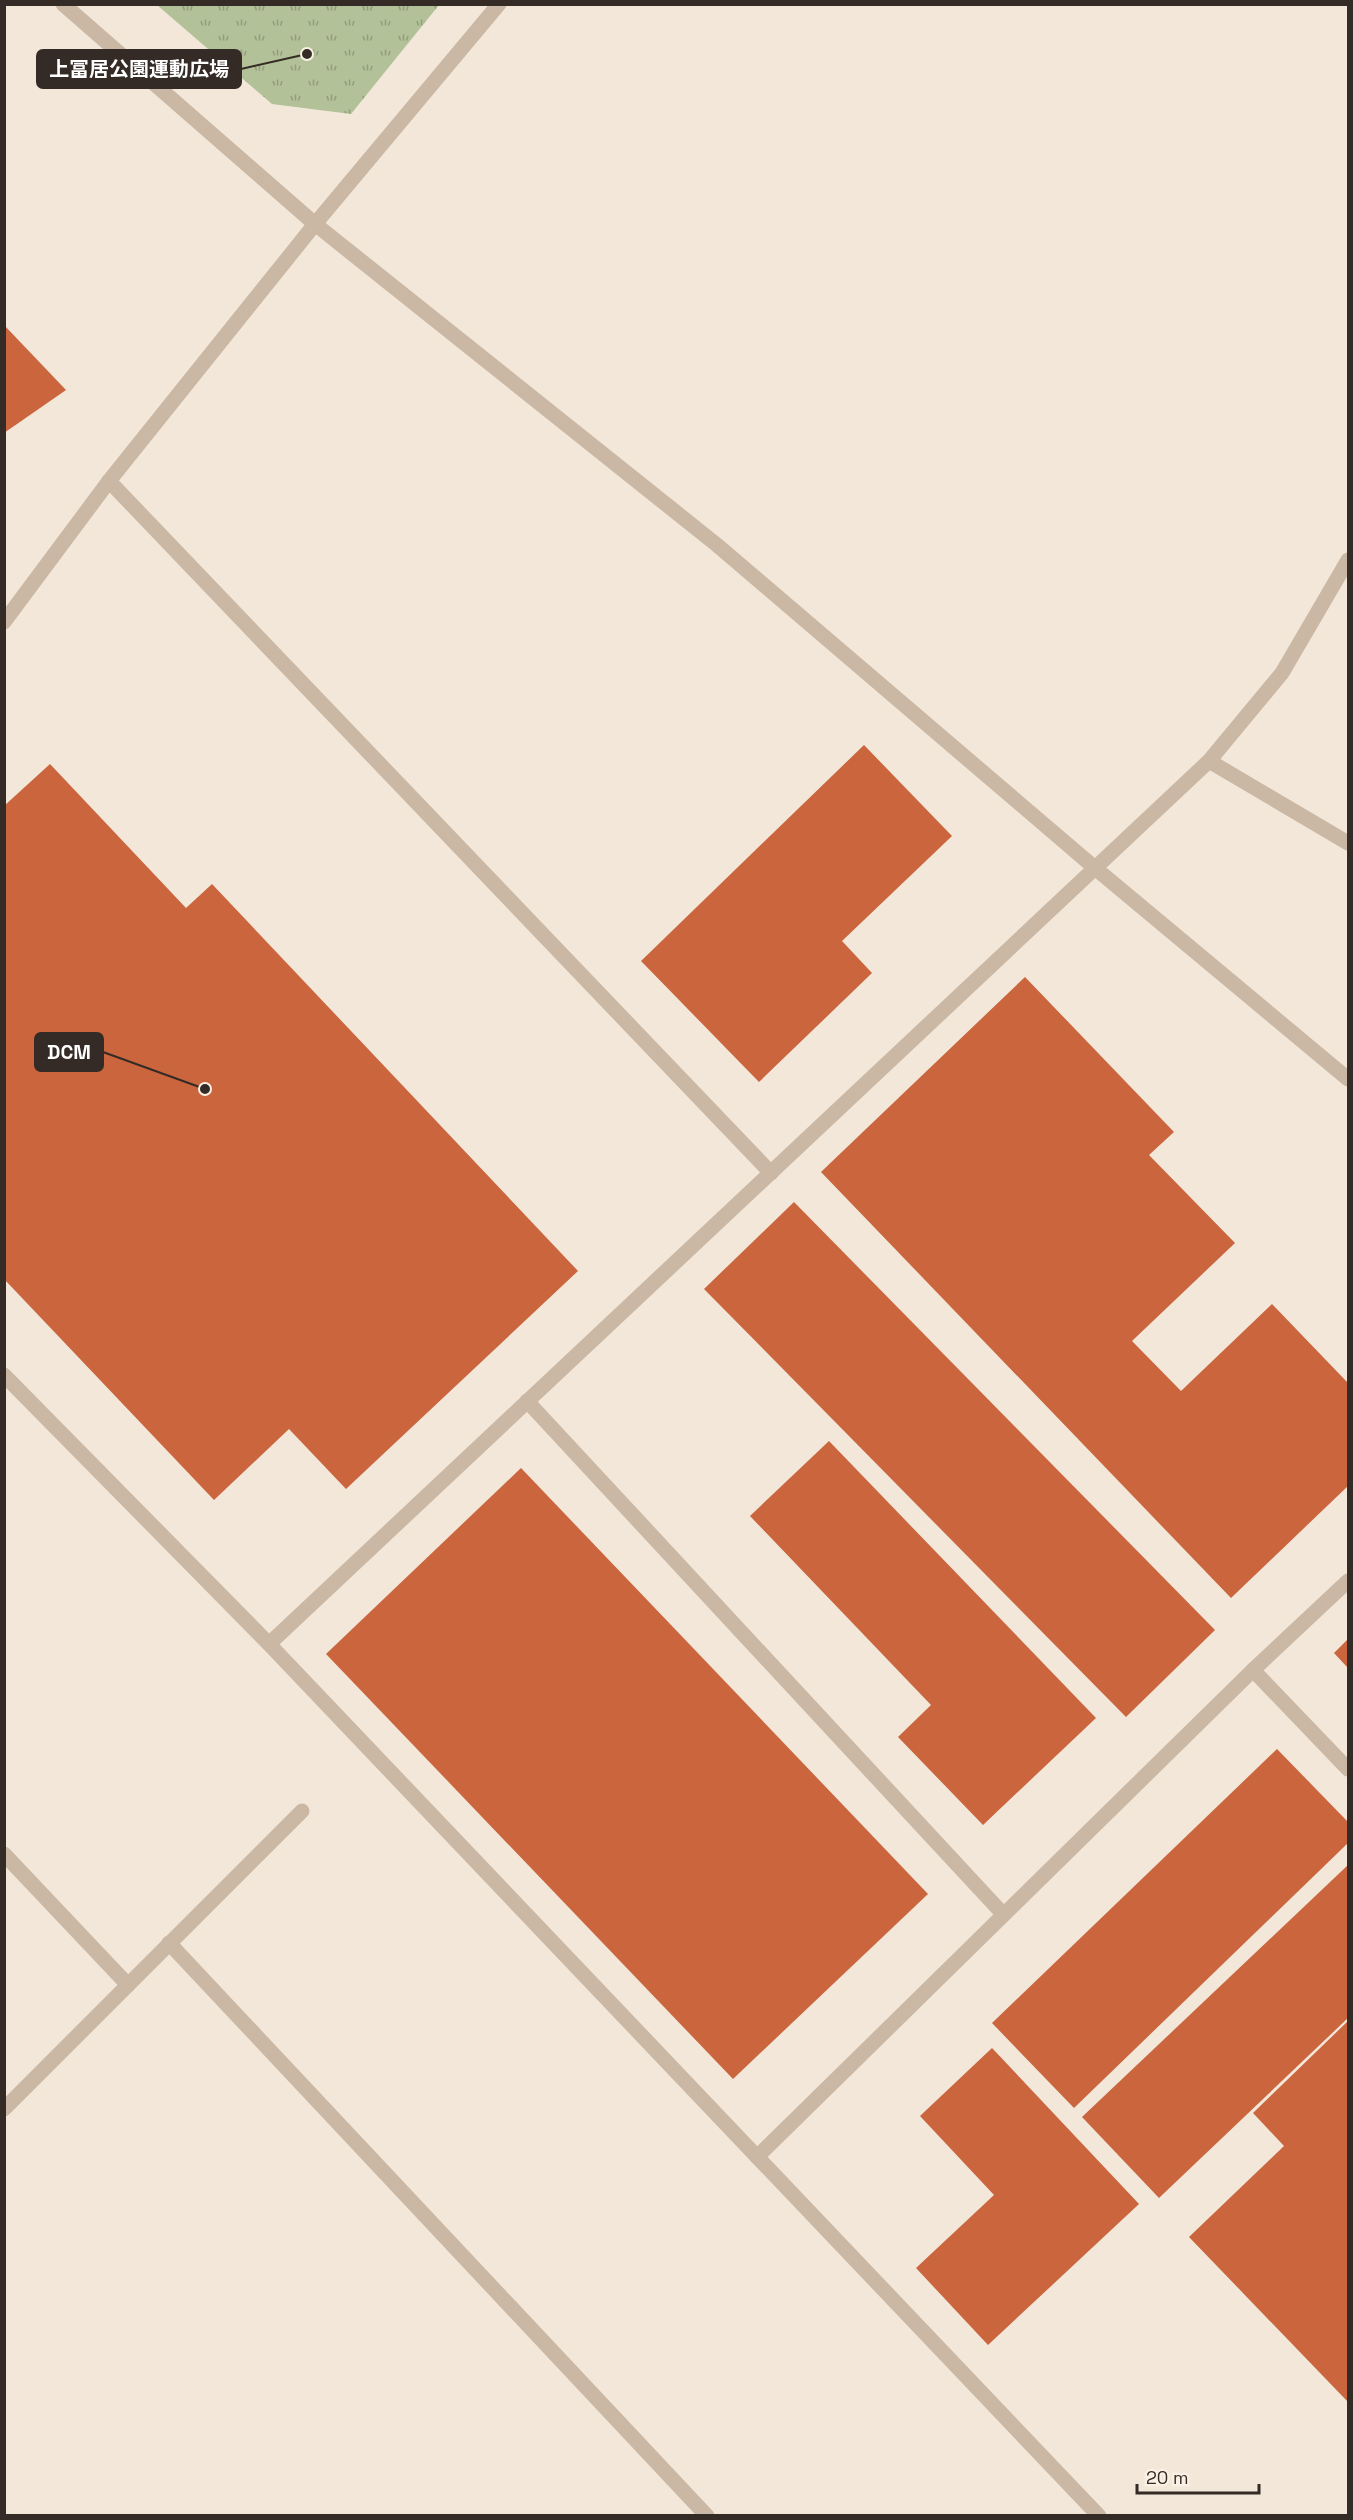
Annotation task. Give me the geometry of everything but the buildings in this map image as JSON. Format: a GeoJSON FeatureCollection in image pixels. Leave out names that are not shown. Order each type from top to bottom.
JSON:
{"type":"FeatureCollection","features":[{"type":"Feature","properties":{"kind":"street"},"geometry":{"type":"LineString","coordinates":[[63,4],[315,224],[717,545],[1095,868],[1348,1079]]}},
{"type":"Feature","properties":{"kind":"street"},"geometry":{"type":"LineString","coordinates":[[4,622],[109,481],[315,224],[499,4]]}},
{"type":"Feature","properties":{"kind":"street"},"geometry":{"type":"LineString","coordinates":[[109,481],[771,1173]]}},
{"type":"Feature","properties":{"kind":"street"},"geometry":{"type":"LineString","coordinates":[[269,1644],[1209,761],[1282,673],[1348,560]]}},
{"type":"Feature","properties":{"kind":"street"},"geometry":{"type":"LineString","coordinates":[[1209,761],[1348,843]]}},
{"type":"Feature","properties":{"kind":"street"},"geometry":{"type":"LineString","coordinates":[[4,1375],[269,1644],[1099,2516]]}},
{"type":"Feature","properties":{"kind":"street"},"geometry":{"type":"LineString","coordinates":[[527,1401],[1004,1914]]}},
{"type":"Feature","properties":{"kind":"street"},"geometry":{"type":"LineString","coordinates":[[757,2157],[1253,1670],[1348,1581]]}},
{"type":"Feature","properties":{"kind":"street"},"geometry":{"type":"LineString","coordinates":[[1253,1670],[1348,1769]]}},
{"type":"Feature","properties":{"kind":"street"},"geometry":{"type":"LineString","coordinates":[[4,2109],[302,1810]]}},
{"type":"Feature","properties":{"kind":"street"},"geometry":{"type":"LineString","coordinates":[[4,1854],[128,1985]]}},
{"type":"Feature","properties":{"kind":"street"},"geometry":{"type":"LineString","coordinates":[[169,1943],[708,2516]]}},
{"type":"Feature","properties":{"kind":"green space"},"geometry":{"type":"Polygon","coordinates":[[[157,5],[439,5],[351,114],[272,104],[157,5]]]}},
{"type":"Feature","properties":{"kind":"place","name":"上冨居公園運動広場"},"geometry":{"type":"Point","coordinates":[307,54]}},
{"type":"Feature","properties":{"kind":"place","name":"DCM"},"geometry":{"type":"Point","coordinates":[205,1089]}}]}
